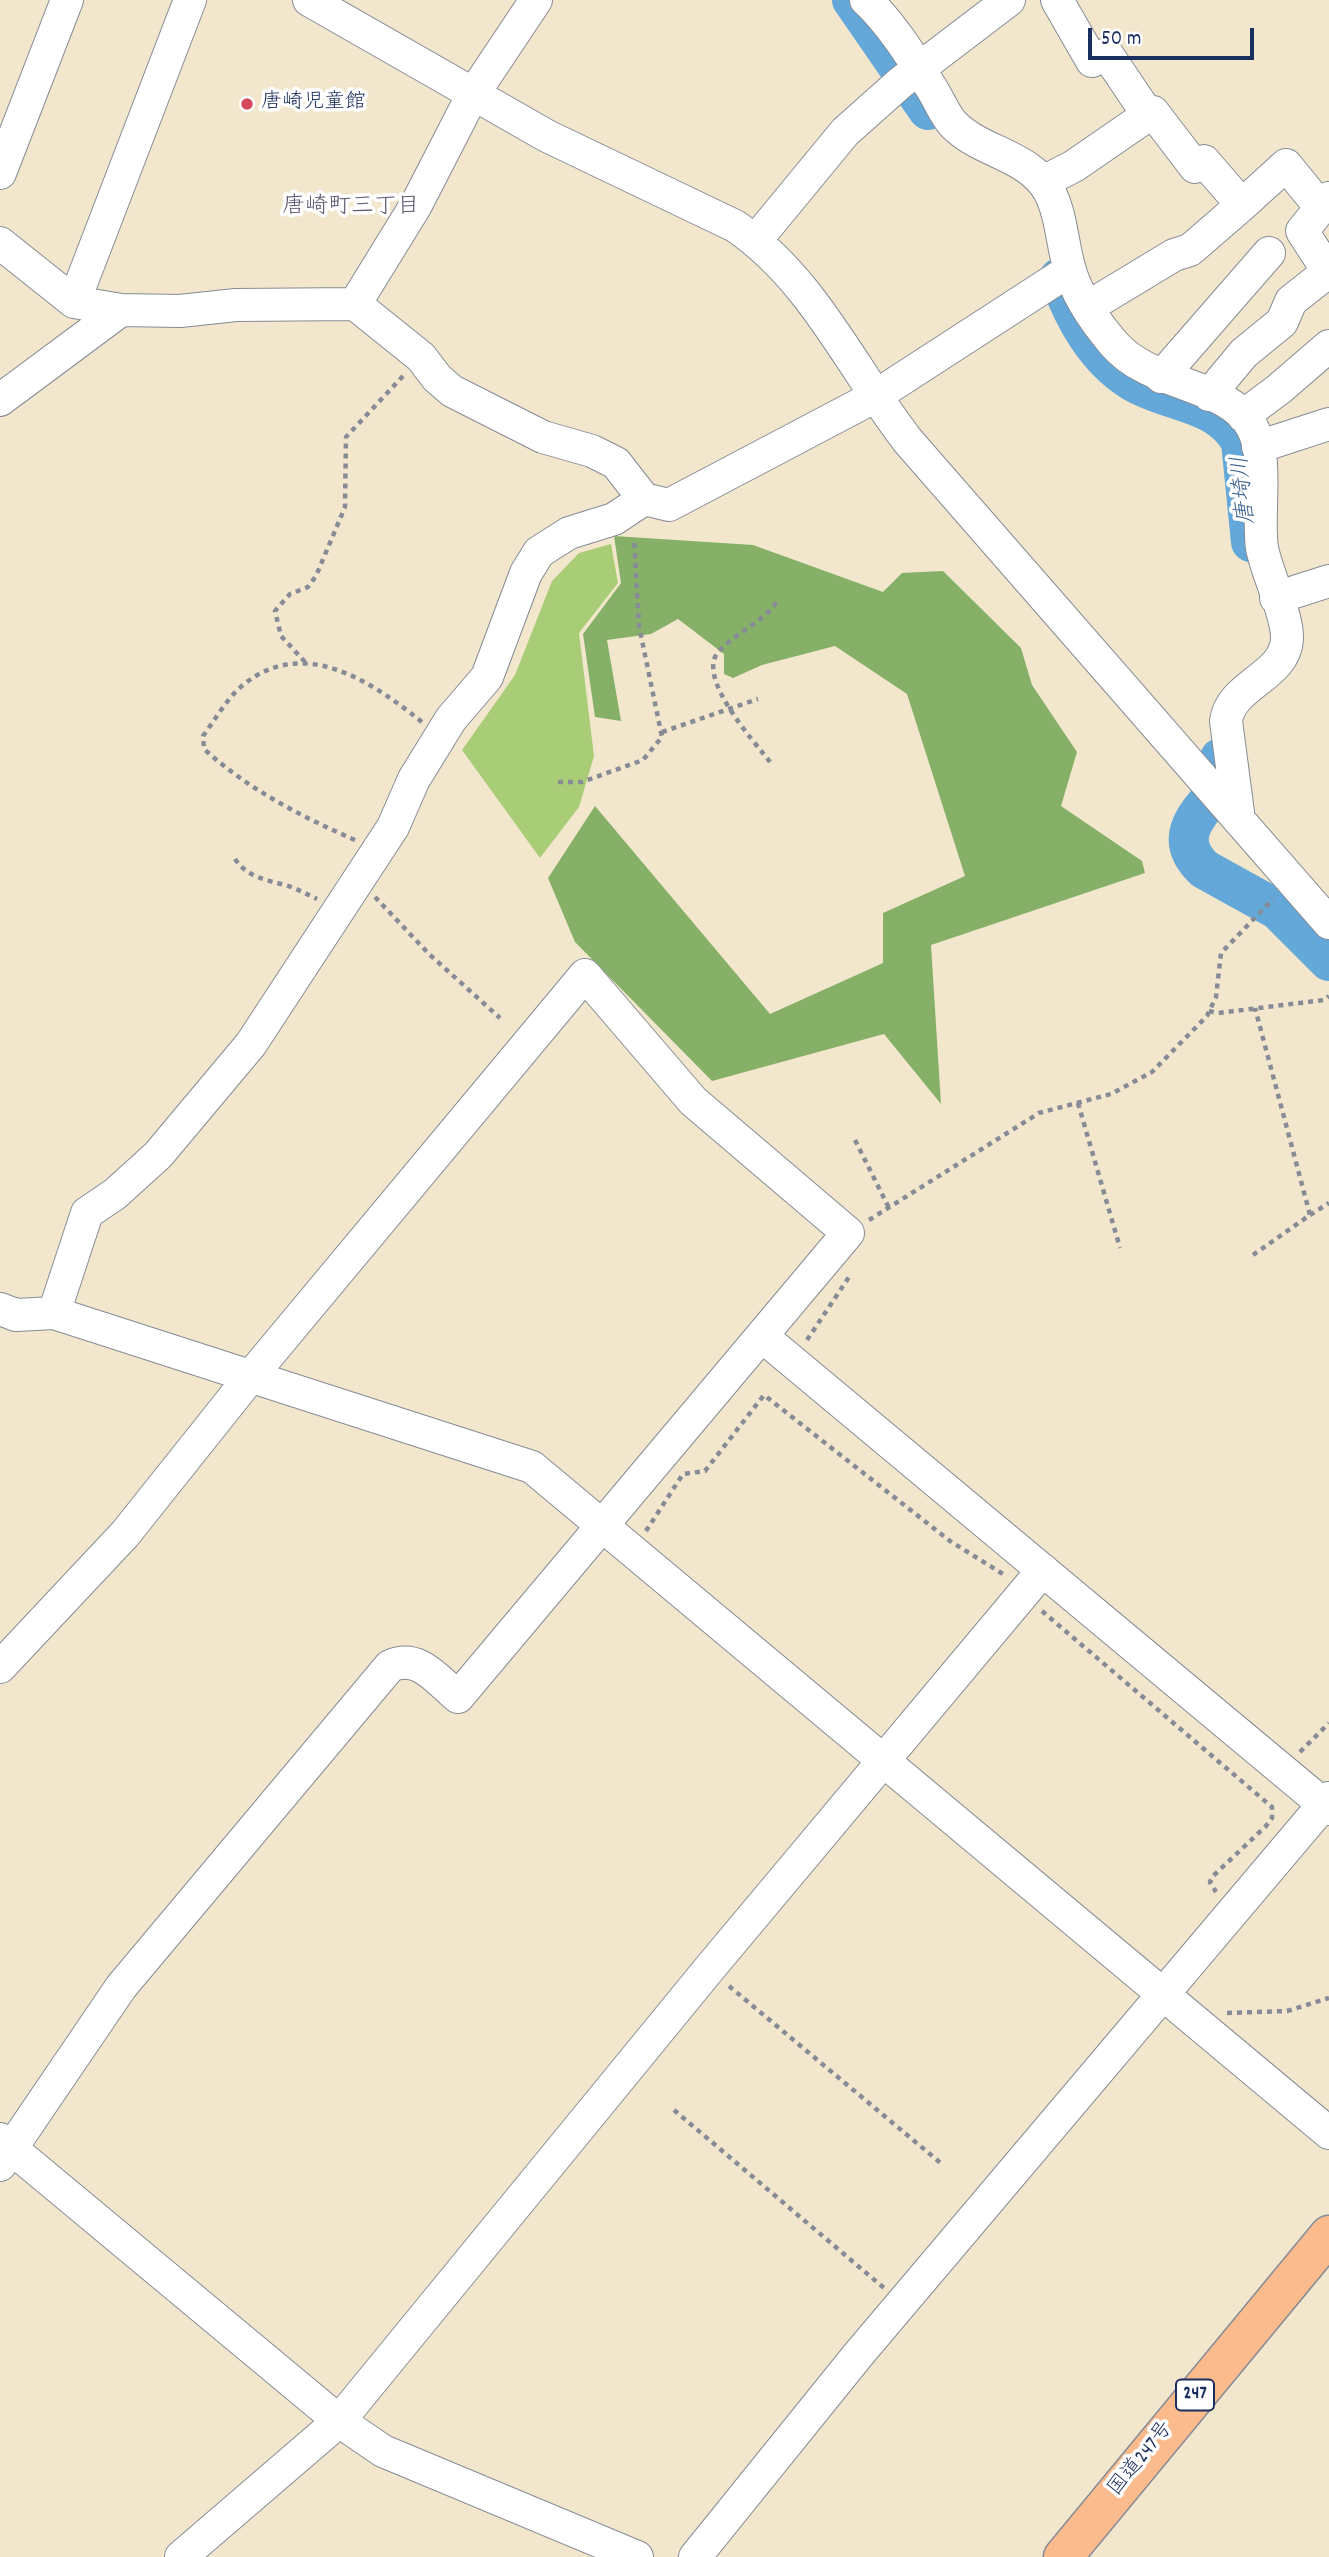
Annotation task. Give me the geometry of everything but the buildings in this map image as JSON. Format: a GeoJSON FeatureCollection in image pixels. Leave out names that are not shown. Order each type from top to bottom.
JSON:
{"type":"FeatureCollection","features":[{"type":"Feature","properties":{"kind":"highway","name":"国道247号"},"geometry":{"type":"LineString","coordinates":[[1063,2557],[1329,2235]]}},
{"type":"Feature","properties":{"kind":"street"},"geometry":{"type":"LineString","coordinates":[[0,173],[67,0]]}},
{"type":"Feature","properties":{"kind":"street"},"geometry":{"type":"LineString","coordinates":[[74,302],[190,0]]}},
{"type":"Feature","properties":{"kind":"street"},"geometry":{"type":"LineString","coordinates":[[309,0],[472,96],[547,136],[736,226],[756,240],[810,298],[874,397],[917,451],[1329,923]]}},
{"type":"Feature","properties":{"kind":"street"},"geometry":{"type":"LineString","coordinates":[[355,304],[416,205],[472,96],[536,0]]}},
{"type":"Feature","properties":{"kind":"street"},"geometry":{"type":"LineString","coordinates":[[866,0],[911,76],[954,124],[1034,171],[1043,182],[1056,209],[1069,270],[1088,307],[1114,345],[1132,362],[1161,377],[1226,401],[1252,427],[1258,447],[1262,547],[1287,637],[1285,651],[1279,662],[1235,699],[1228,710],[1226,721],[1238,819]]}},
{"type":"Feature","properties":{"kind":"street"},"geometry":{"type":"LineString","coordinates":[[756,240],[806,176],[845,132],[911,76],[1009,0]]}},
{"type":"Feature","properties":{"kind":"street"},"geometry":{"type":"LineString","coordinates":[[1057,0],[1093,61],[1107,54],[1148,115]]}},
{"type":"Feature","properties":{"kind":"street"},"geometry":{"type":"LineString","coordinates":[[1043,182],[1074,166],[1153,112],[1195,167],[1204,160],[1242,205]]}},
{"type":"Feature","properties":{"kind":"street"},"geometry":{"type":"LineString","coordinates":[[1088,307],[1174,255],[1190,250],[1286,165],[1325,203],[1302,231],[1328,271],[1291,301],[1282,322],[1244,353],[1209,395]]}},
{"type":"Feature","properties":{"kind":"street"},"geometry":{"type":"LineString","coordinates":[[0,243],[74,302],[121,310],[180,311],[236,305],[355,304],[421,357],[437,378],[452,391],[543,437],[592,451],[615,463],[644,499],[669,505],[874,397],[1069,270]]}},
{"type":"Feature","properties":{"kind":"street"},"geometry":{"type":"LineString","coordinates":[[1161,377],[1269,253]]}},
{"type":"Feature","properties":{"kind":"street"},"geometry":{"type":"LineString","coordinates":[[0,400],[121,310]]}},
{"type":"Feature","properties":{"kind":"street"},"geometry":{"type":"LineString","coordinates":[[1243,416],[1329,346]]}},
{"type":"Feature","properties":{"kind":"street"},"geometry":{"type":"LineString","coordinates":[[1258,447],[1329,424]]}},
{"type":"Feature","properties":{"kind":"street"},"geometry":{"type":"LineString","coordinates":[[54,1313],[87,1213],[115,1194],[158,1155],[251,1044],[393,827],[414,779],[451,719],[487,677],[526,573],[539,552],[569,533],[614,519],[644,499]]}},
{"type":"Feature","properties":{"kind":"street"},"geometry":{"type":"LineString","coordinates":[[1276,598],[1329,581]]}},
{"type":"Feature","properties":{"kind":"street"},"geometry":{"type":"LineString","coordinates":[[0,1667],[125,1534],[251,1376],[585,975],[693,1101],[849,1233],[458,1697],[416,1661],[402,1661],[390,1666],[121,1987],[4,2151],[339,2421],[383,2451],[637,2557]]}},
{"type":"Feature","properties":{"kind":"street"},"geometry":{"type":"LineString","coordinates":[[0,1309],[16,1315],[54,1313],[521,1461],[544,1476],[1329,2133]]}},
{"type":"Feature","properties":{"kind":"street"},"geometry":{"type":"LineString","coordinates":[[695,2557],[858,2355],[1327,1804],[1031,1585],[794,1362],[763,1337]]}},
{"type":"Feature","properties":{"kind":"street"},"geometry":{"type":"LineString","coordinates":[[181,2557],[339,2421],[709,1969],[1031,1585]]}},
{"type":"Feature","properties":{"kind":"path"},"geometry":{"type":"LineString","coordinates":[[306,662],[281,636],[275,611],[290,594],[308,587],[337,531],[345,507],[346,437],[421,357]]}},
{"type":"Feature","properties":{"kind":"path"},"geometry":{"type":"LineString","coordinates":[[558,782],[582,782],[643,760],[662,737],[639,626],[636,555]]}},
{"type":"Feature","properties":{"kind":"path"},"geometry":{"type":"LineString","coordinates":[[771,762],[730,709],[714,677],[714,658],[719,651],[764,619],[778,601]]}},
{"type":"Feature","properties":{"kind":"path"},"geometry":{"type":"LineString","coordinates":[[378,850],[310,821],[261,793],[214,758],[201,743],[203,736],[243,685],[293,662],[306,662],[342,671],[367,683],[429,726],[438,726],[451,719]]}},
{"type":"Feature","properties":{"kind":"path"},"geometry":{"type":"LineString","coordinates":[[662,732],[758,699]]}},
{"type":"Feature","properties":{"kind":"path"},"geometry":{"type":"LineString","coordinates":[[235,859],[239,865],[271,884],[283,884],[339,910]]}},
{"type":"Feature","properties":{"kind":"path"},"geometry":{"type":"LineString","coordinates":[[358,881],[364,883],[429,954],[500,1018]]}},
{"type":"Feature","properties":{"kind":"path"},"geometry":{"type":"LineString","coordinates":[[849,1233],[1039,1113],[1111,1094],[1152,1072],[1209,1011],[1216,997],[1221,953],[1291,881]]}},
{"type":"Feature","properties":{"kind":"path"},"geometry":{"type":"LineString","coordinates":[[1209,1011],[1324,1000],[1329,996]]}},
{"type":"Feature","properties":{"kind":"path"},"geometry":{"type":"LineString","coordinates":[[1255,1008],[1310,1214]]}},
{"type":"Feature","properties":{"kind":"path"},"geometry":{"type":"LineString","coordinates":[[1078,1103],[1119,1248]]}},
{"type":"Feature","properties":{"kind":"path"},"geometry":{"type":"LineString","coordinates":[[855,1140],[889,1208]]}},
{"type":"Feature","properties":{"kind":"path"},"geometry":{"type":"LineString","coordinates":[[1253,1255],[1329,1203]]}},
{"type":"Feature","properties":{"kind":"path"},"geometry":{"type":"LineString","coordinates":[[794,1362],[852,1272]]}},
{"type":"Feature","properties":{"kind":"path"},"geometry":{"type":"LineString","coordinates":[[632,1552],[683,1474],[705,1471],[764,1395],[950,1541],[1031,1585],[1272,1807],[1272,1818],[1266,1826],[1213,1876],[1210,1882],[1234,1912]]}},
{"type":"Feature","properties":{"kind":"path"},"geometry":{"type":"LineString","coordinates":[[1282,1770],[1329,1723]]}},
{"type":"Feature","properties":{"kind":"path"},"geometry":{"type":"LineString","coordinates":[[709,1969],[943,2165]]}},
{"type":"Feature","properties":{"kind":"path"},"geometry":{"type":"LineString","coordinates":[[1191,2018],[1220,2013],[1287,2011],[1329,1998]]}},
{"type":"Feature","properties":{"kind":"path"},"geometry":{"type":"LineString","coordinates":[[674,2110],[903,2305]]}},
{"type":"Feature","properties":{"kind":"green space"},"geometry":{"type":"Polygon","coordinates":[[[614,536],[753,545],[883,592],[902,573],[943,571],[1021,648],[1032,685],[1077,752],[1061,806],[1142,861],[1145,873],[931,945],[941,1104],[884,1034],[712,1081],[575,942],[548,878],[595,806],[770,1014],[883,963],[883,913],[965,876],[907,694],[835,646],[762,665],[733,678],[724,674],[724,654],[678,619],[651,634],[607,640],[621,721],[595,717],[583,634],[621,583],[614,536]]]}},
{"type":"Feature","properties":{"kind":"green space"},"geometry":{"type":"Polygon","coordinates":[[[611,544],[618,583],[579,633],[594,756],[579,807],[540,858],[462,750],[515,675],[552,581],[579,553],[611,544]]]}},
{"type":"Feature","properties":{"kind":"waterway","name":"唐埼川"},"geometry":{"type":"LineString","coordinates":[[852,0],[928,110]]}},
{"type":"Feature","properties":{"kind":"waterway","name":"唐埼川"},"geometry":{"type":"LineString","coordinates":[[1059,278],[1087,336],[1119,372],[1147,389],[1206,410],[1231,428],[1241,442],[1251,542]]}},
{"type":"Feature","properties":{"kind":"waterway","name":"唐埼川"},"geometry":{"type":"LineString","coordinates":[[1220,758],[1223,784],[1198,814],[1189,835],[1189,846],[1194,857],[1204,869],[1278,910],[1329,961]]}},
{"type":"Feature","properties":{"kind":"place","name":"唐崎児童館"},"geometry":{"type":"Point","coordinates":[247,104]}},
{"type":"Feature","properties":{"kind":"district","name":"唐崎町三丁目"},"geometry":{"type":"Point","coordinates":[351,209]}}]}
